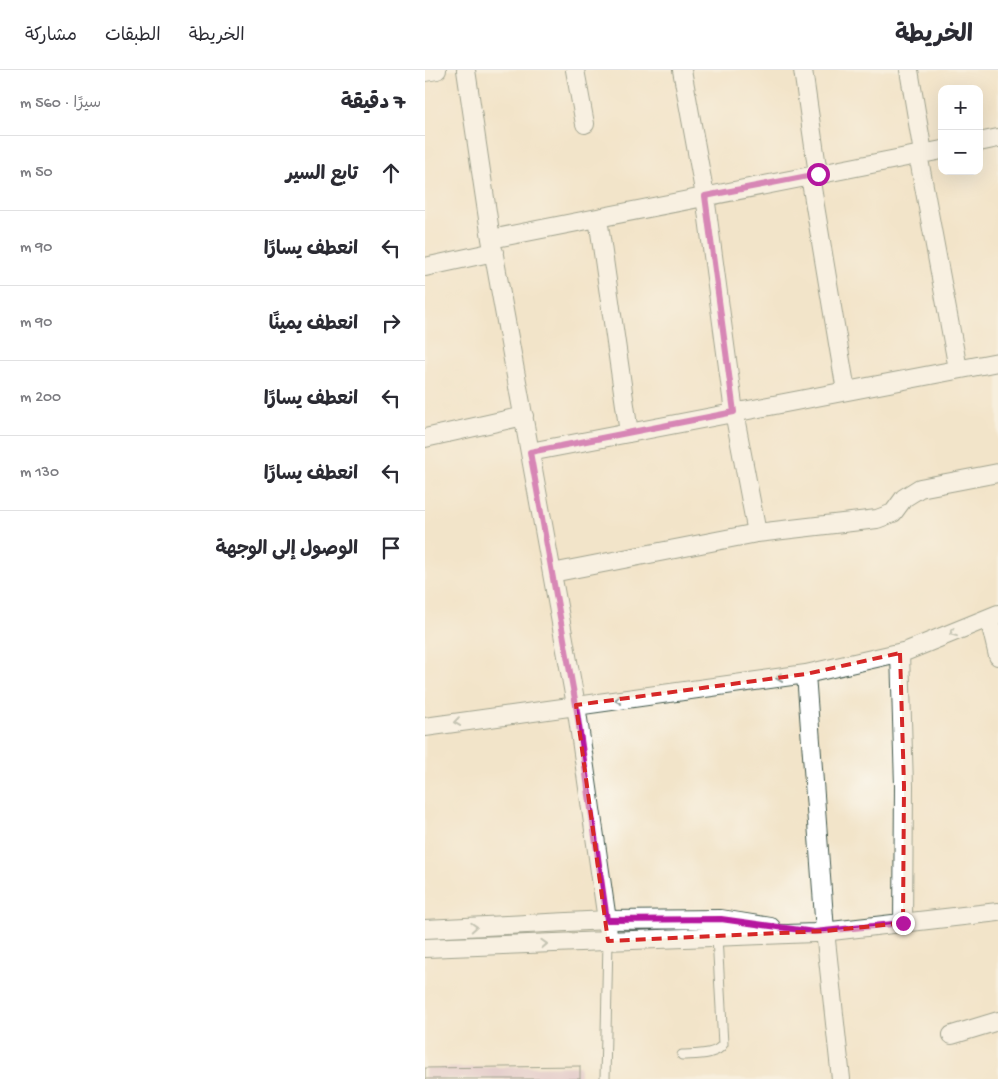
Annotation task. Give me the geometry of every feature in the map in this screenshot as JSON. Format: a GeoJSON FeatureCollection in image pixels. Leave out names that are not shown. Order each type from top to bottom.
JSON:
{"type":"FeatureCollection","features":[{"type":"Feature","properties":{"kind":"street"},"geometry":{"type":"LineString","coordinates":[[425,72],[437,70]]}},
{"type":"Feature","properties":{"kind":"street"},"geometry":{"type":"LineString","coordinates":[[466,70],[493,245],[576,705],[607,920],[608,941]]}},
{"type":"Feature","properties":{"kind":"street"},"geometry":{"type":"LineString","coordinates":[[575,70],[585,124]]}},
{"type":"Feature","properties":{"kind":"street"},"geometry":{"type":"LineString","coordinates":[[682,70],[705,196],[734,412],[757,533]]}},
{"type":"Feature","properties":{"kind":"street"},"geometry":{"type":"LineString","coordinates":[[803,70],[814,175],[846,391]]}},
{"type":"Feature","properties":{"kind":"street"},"geometry":{"type":"LineString","coordinates":[[909,70],[921,154],[958,369]]}},
{"type":"Feature","properties":{"kind":"street"},"geometry":{"type":"LineString","coordinates":[[983,141],[998,138]]}},
{"type":"Feature","properties":{"kind":"street"},"geometry":{"type":"LineString","coordinates":[[425,267],[493,245],[598,218],[938,151]]}},
{"type":"Feature","properties":{"kind":"street"},"geometry":{"type":"LineString","coordinates":[[598,218],[629,433]]}},
{"type":"Feature","properties":{"kind":"street"},"geometry":{"type":"LineString","coordinates":[[530,452],[998,362]]}},
{"type":"Feature","properties":{"kind":"street"},"geometry":{"type":"LineString","coordinates":[[425,438],[524,416]]}},
{"type":"Feature","properties":{"kind":"street"},"geometry":{"type":"LineString","coordinates":[[552,573],[757,533],[877,519],[893,513],[904,498],[920,488],[998,473]]}},
{"type":"Feature","properties":{"kind":"street"},"geometry":{"type":"LineString","coordinates":[[425,727],[806,674],[900,653],[994,616],[998,656]]}},
{"type":"Feature","properties":{"kind":"street"},"geometry":{"type":"LineString","coordinates":[[900,653],[905,786],[903,923]]}},
{"type":"Feature","properties":{"kind":"street"},"geometry":{"type":"LineString","coordinates":[[806,674],[820,932],[841,1079]]}},
{"type":"Feature","properties":{"kind":"street"},"geometry":{"type":"LineString","coordinates":[[425,948],[820,932],[998,912]]}},
{"type":"Feature","properties":{"kind":"street"},"geometry":{"type":"LineString","coordinates":[[425,929],[607,920],[721,919],[820,932]]}},
{"type":"Feature","properties":{"kind":"street"},"geometry":{"type":"LineString","coordinates":[[952,1035],[998,1021]]}},
{"type":"Feature","properties":{"kind":"lane"},"geometry":{"type":"LineString","coordinates":[[682,1055],[714,1052],[720,1049],[723,1044],[717,937]]}},
{"type":"Feature","properties":{"kind":"lane"},"geometry":{"type":"LineString","coordinates":[[605,1079],[608,941]]}},
{"type":"Feature","properties":{"kind":"highlighted area"},"geometry":{"type":"Polygon","coordinates":[[[900,653],[904,786],[903,923],[825,931],[608,941],[576,705],[806,674],[900,653]]]}},
{"type":"Feature","properties":{"kind":"building"},"geometry":{"type":"Polygon","coordinates":[[[580,1066],[580,1079],[425,1079],[425,1068],[580,1066]]]}},
{"type":"Feature","properties":{"kind":"route"},"geometry":{"type":"LineString","coordinates":[[818,174],[705,196],[734,412],[530,452],[576,705],[607,920],[721,919],[814,932],[903,923]]}}]}
